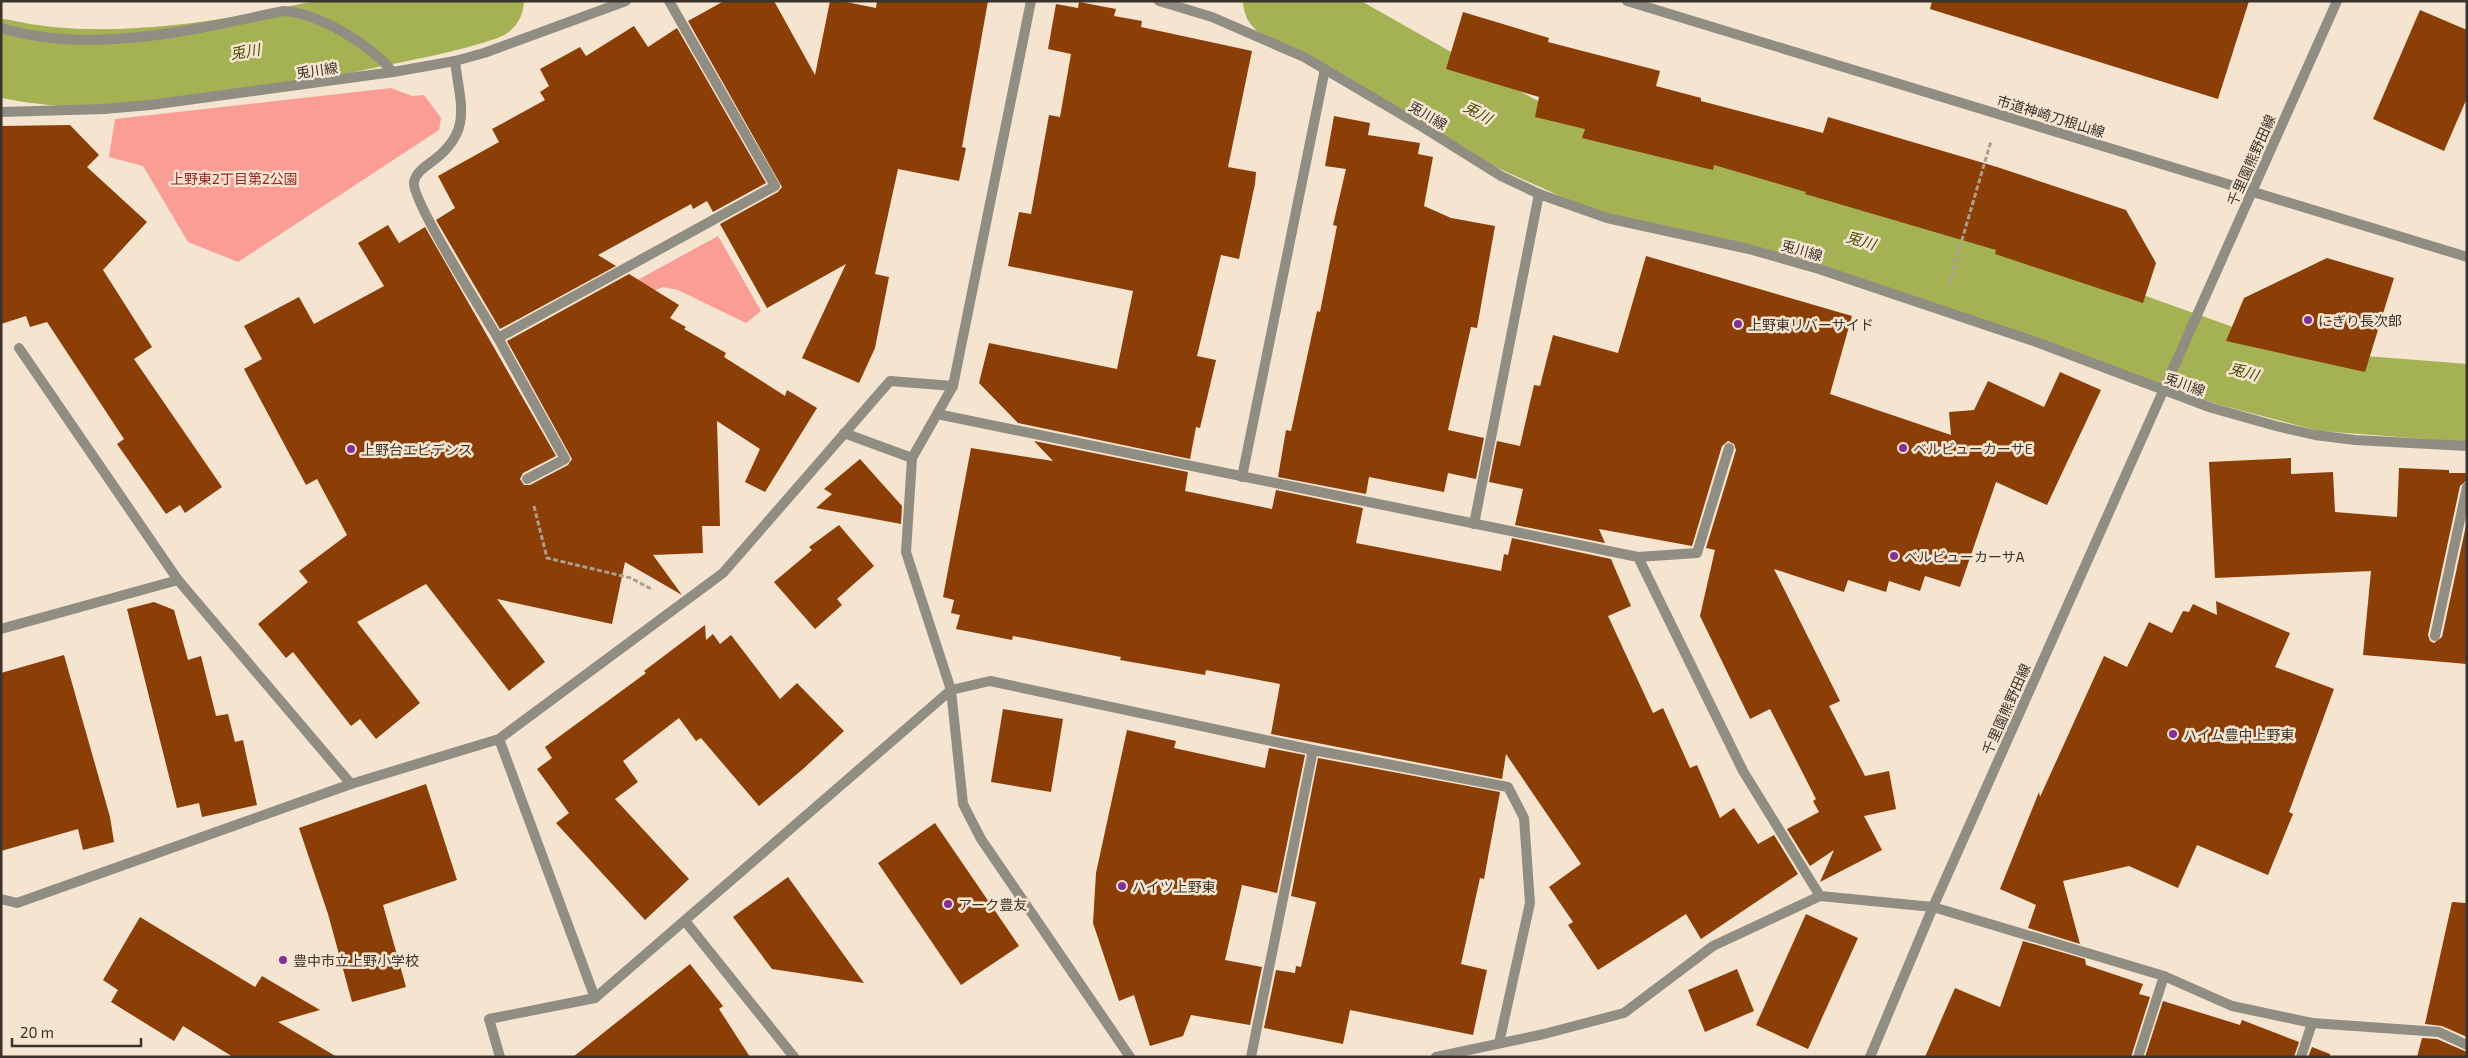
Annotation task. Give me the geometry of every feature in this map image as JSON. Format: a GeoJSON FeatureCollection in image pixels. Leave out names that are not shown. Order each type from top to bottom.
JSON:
{"type":"FeatureCollection","features":[{"type":"Feature","properties":{"kind":"street","name":"兎川線"},"geometry":{"type":"LineString","coordinates":[[1,112],[104,109],[150,105],[393,72],[455,61],[519,41],[626,1]]}},
{"type":"Feature","properties":{"kind":"street"},"geometry":{"type":"LineString","coordinates":[[498,338],[775,186],[669,1]]}},
{"type":"Feature","properties":{"kind":"street"},"geometry":{"type":"LineString","coordinates":[[1031,1],[953,386],[912,458],[906,552],[950,690],[963,804],[981,839],[1130,1057]]}},
{"type":"Feature","properties":{"kind":"street","name":"兎川線"},"geometry":{"type":"LineString","coordinates":[[1159,1],[1212,17],[1304,57],[1501,176],[1538,194],[1607,218],[1749,249],[1859,281],[1938,310],[2040,343],[2212,408],[2315,435],[2396,443],[2467,446]]}},
{"type":"Feature","properties":{"kind":"street","name":"市道神崎刀根山線"},"geometry":{"type":"LineString","coordinates":[[1627,1],[2467,257]]}},
{"type":"Feature","properties":{"kind":"street","name":"千里園熊野田線"},"geometry":{"type":"LineString","coordinates":[[1870,1057],[1933,907],[2336,1]]}},
{"type":"Feature","properties":{"kind":"street"},"geometry":{"type":"LineString","coordinates":[[1,28],[33,35],[110,38],[190,29],[283,11],[304,14],[359,42],[379,56],[393,72]]}},
{"type":"Feature","properties":{"kind":"street"},"geometry":{"type":"LineString","coordinates":[[455,61],[461,108],[459,131],[449,149],[421,170],[414,181],[414,188],[425,213],[498,338],[565,459],[527,479]]}},
{"type":"Feature","properties":{"kind":"street"},"geometry":{"type":"LineString","coordinates":[[1242,477],[1325,69]]}},
{"type":"Feature","properties":{"kind":"street"},"geometry":{"type":"LineString","coordinates":[[1474,524],[1538,194]]}},
{"type":"Feature","properties":{"kind":"street"},"geometry":{"type":"LineString","coordinates":[[19,348],[178,580],[351,784]]}},
{"type":"Feature","properties":{"kind":"street"},"geometry":{"type":"LineString","coordinates":[[1,899],[17,903],[351,784],[499,739],[723,573],[890,381],[953,386]]}},
{"type":"Feature","properties":{"kind":"street"},"geometry":{"type":"LineString","coordinates":[[937,414],[1638,557],[1696,553],[1730,448]]}},
{"type":"Feature","properties":{"kind":"street"},"geometry":{"type":"LineString","coordinates":[[844,433],[912,458]]}},
{"type":"Feature","properties":{"kind":"street"},"geometry":{"type":"LineString","coordinates":[[2435,636],[2467,487]]}},
{"type":"Feature","properties":{"kind":"street"},"geometry":{"type":"LineString","coordinates":[[1638,557],[1743,771],[1820,896]]}},
{"type":"Feature","properties":{"kind":"street"},"geometry":{"type":"LineString","coordinates":[[1,629],[178,580]]}},
{"type":"Feature","properties":{"kind":"street"},"geometry":{"type":"LineString","coordinates":[[500,1057],[489,1019],[595,998],[950,690],[990,681],[1313,750],[1508,787],[1524,818],[1530,903],[1500,1043]]}},
{"type":"Feature","properties":{"kind":"street"},"geometry":{"type":"LineString","coordinates":[[499,739],[595,998]]}},
{"type":"Feature","properties":{"kind":"street"},"geometry":{"type":"LineString","coordinates":[[1252,1057],[1313,750]]}},
{"type":"Feature","properties":{"kind":"street"},"geometry":{"type":"LineString","coordinates":[[1436,1057],[1624,1013],[1713,946],[1820,896],[1933,907],[2164,976],[2232,1006],[2312,1023],[2439,1032],[2464,1041]]}},
{"type":"Feature","properties":{"kind":"street"},"geometry":{"type":"LineString","coordinates":[[685,921],[794,1057]]}},
{"type":"Feature","properties":{"kind":"street"},"geometry":{"type":"LineString","coordinates":[[2138,1057],[2164,976]]}},
{"type":"Feature","properties":{"kind":"street"},"geometry":{"type":"LineString","coordinates":[[2301,1057],[2312,1023]]}},
{"type":"Feature","properties":{"kind":"path"},"geometry":{"type":"LineString","coordinates":[[1949,285],[1964,240],[1999,114]]}},
{"type":"Feature","properties":{"kind":"path"},"geometry":{"type":"LineString","coordinates":[[527,479],[547,558],[631,578],[679,605]]}},
{"type":"Feature","properties":{"kind":"green space","name":"上野東2丁目第2公園"},"geometry":{"type":"Polygon","coordinates":[[[391,88],[412,96],[424,95],[441,118],[439,130],[238,262],[188,242],[143,166],[109,157],[115,119],[391,88]]]}},
{"type":"Feature","properties":{"kind":"green space"},"geometry":{"type":"Polygon","coordinates":[[[718,236],[761,311],[746,323],[678,290],[663,287],[643,295],[634,282],[718,236]]]}},
{"type":"Feature","properties":{"kind":"building"},"geometry":{"type":"Polygon","coordinates":[[[724,1],[774,1],[815,75],[830,1],[841,1],[876,8],[877,1],[988,1],[962,147],[966,148],[959,181],[898,169],[875,274],[889,277],[875,348],[859,383],[802,358],[846,264],[767,308],[720,224],[778,192],[782,187],[688,21],[724,1]]]}},
{"type":"Feature","properties":{"kind":"building"},"geometry":{"type":"Polygon","coordinates":[[[1932,1],[2249,1],[2218,99],[1930,9],[1932,1]]]}},
{"type":"Feature","properties":{"kind":"building"},"geometry":{"type":"Polygon","coordinates":[[[1079,2],[1116,9],[1114,16],[1142,21],[1141,27],[1252,51],[1228,167],[1256,172],[1255,184],[1239,259],[1221,255],[1197,356],[1216,360],[1200,428],[1196,427],[1190,459],[1018,423],[979,383],[989,343],[1117,369],[1133,291],[1008,266],[1019,212],[1031,214],[1049,115],[1060,117],[1071,54],[1048,49],[1056,4],[1078,8],[1079,2]]]}},
{"type":"Feature","properties":{"kind":"building"},"geometry":{"type":"Polygon","coordinates":[[[2420,10],[2467,30],[2467,98],[2444,151],[2373,119],[2420,10]]]}},
{"type":"Feature","properties":{"kind":"building"},"geometry":{"type":"Polygon","coordinates":[[[1463,12],[1549,38],[1548,42],[1660,71],[1656,86],[1701,98],[1701,101],[1823,133],[1828,117],[1997,167],[2126,210],[2156,263],[2143,303],[1995,254],[1996,250],[1805,194],[1806,192],[1714,165],[1713,170],[1582,138],[1585,129],[1535,117],[1539,97],[1446,69],[1463,12]]]}},
{"type":"Feature","properties":{"kind":"building"},"geometry":{"type":"Polygon","coordinates":[[[634,26],[648,47],[677,28],[766,183],[713,212],[707,201],[693,209],[691,204],[598,255],[616,266],[500,329],[436,220],[455,208],[438,176],[499,142],[492,129],[545,100],[540,92],[549,86],[540,69],[580,47],[586,56],[634,26]]]}},
{"type":"Feature","properties":{"kind":"building"},"geometry":{"type":"Polygon","coordinates":[[[1334,116],[1370,123],[1368,135],[1420,143],[1418,154],[1433,157],[1424,206],[1451,218],[1495,226],[1477,328],[1471,327],[1448,430],[1484,438],[1476,479],[1448,473],[1444,492],[1369,477],[1366,494],[1278,477],[1286,430],[1291,431],[1317,311],[1320,312],[1337,226],[1333,225],[1346,169],[1325,166],[1334,116]]]}},
{"type":"Feature","properties":{"kind":"building"},"geometry":{"type":"Polygon","coordinates":[[[70,125],[99,155],[87,167],[147,222],[103,270],[152,347],[134,359],[222,487],[185,513],[180,505],[166,514],[117,444],[124,439],[47,322],[30,327],[26,316],[1,324],[1,126],[70,125]]]}},
{"type":"Feature","properties":{"kind":"building"},"geometry":{"type":"Polygon","coordinates":[[[388,225],[399,243],[425,227],[556,456],[523,473],[520,479],[524,485],[530,485],[568,465],[572,459],[507,341],[629,274],[679,305],[670,318],[686,327],[684,329],[726,353],[724,357],[785,396],[787,390],[817,408],[765,492],[745,482],[760,449],[717,421],[720,526],[702,526],[703,553],[653,555],[682,595],[625,562],[612,624],[497,599],[545,662],[509,691],[426,584],[357,622],[420,703],[376,739],[360,719],[351,726],[293,652],[286,658],[258,624],[308,582],[299,571],[347,535],[317,479],[306,485],[244,369],[262,359],[244,326],[299,297],[314,324],[384,286],[358,243],[388,225]]]}},
{"type":"Feature","properties":{"kind":"building"},"geometry":{"type":"Polygon","coordinates":[[[1646,256],[1852,316],[1830,394],[1951,435],[1949,412],[1974,410],[1988,381],[2044,407],[2060,372],[2101,390],[2047,505],[1996,482],[1960,587],[1925,576],[1920,591],[1889,581],[1886,592],[1848,580],[1844,592],[1774,569],[1840,701],[1829,706],[1865,776],[1889,771],[1896,809],[1864,816],[1882,850],[1820,882],[1834,850],[1810,866],[1787,829],[1819,812],[1813,801],[1816,799],[1770,709],[1750,719],[1700,616],[1715,550],[1706,548],[1736,450],[1734,444],[1728,441],[1722,446],[1692,546],[1599,529],[1605,543],[1515,525],[1523,489],[1489,482],[1497,441],[1520,446],[1534,385],[1540,386],[1553,335],[1618,353],[1646,256]]]}},
{"type":"Feature","properties":{"kind":"building","name":"にぎり長次郎"},"geometry":{"type":"Polygon","coordinates":[[[2327,258],[2394,278],[2365,372],[2226,341],[2244,298],[2327,258]]]}},
{"type":"Feature","properties":{"kind":"building"},"geometry":{"type":"Polygon","coordinates":[[[1034,441],[1188,472],[1185,491],[1272,509],[1276,490],[1363,508],[1356,543],[1501,571],[1504,554],[1508,555],[1512,538],[1611,559],[1631,606],[1608,616],[1653,713],[1663,708],[1690,768],[1697,765],[1720,818],[1734,808],[1758,844],[1774,835],[1798,874],[1701,939],[1686,914],[1598,970],[1568,925],[1573,922],[1549,887],[1581,864],[1506,754],[1502,779],[1271,734],[1280,684],[1206,670],[1205,675],[1120,660],[1121,657],[1013,636],[1012,640],[956,629],[960,615],[951,613],[954,600],[943,597],[971,448],[1053,461],[1034,441]]]}},
{"type":"Feature","properties":{"kind":"building"},"geometry":{"type":"Polygon","coordinates":[[[2291,458],[2291,474],[2333,472],[2335,512],[2397,517],[2399,468],[2449,470],[2449,473],[2467,473],[2467,480],[2460,486],[2428,635],[2430,641],[2434,643],[2442,637],[2467,521],[2467,664],[2363,655],[2371,571],[2215,578],[2209,462],[2291,458]]]}},
{"type":"Feature","properties":{"kind":"building"},"geometry":{"type":"Polygon","coordinates":[[[860,459],[902,506],[901,524],[816,508],[832,494],[824,489],[860,459]]]}},
{"type":"Feature","properties":{"kind":"building"},"geometry":{"type":"Polygon","coordinates":[[[839,525],[874,566],[837,599],[842,605],[815,629],[774,582],[812,550],[809,547],[839,525]]]}},
{"type":"Feature","properties":{"kind":"building"},"geometry":{"type":"Polygon","coordinates":[[[2216,601],[2290,633],[2275,667],[2334,689],[2289,812],[2293,814],[2268,875],[2197,845],[2178,888],[2129,866],[2063,881],[2080,944],[2028,928],[2036,905],[2000,889],[2039,792],[2040,797],[2104,656],[2127,667],[2149,622],[2172,633],[2183,611],[2189,612],[2193,604],[2217,615],[2216,601]]]}},
{"type":"Feature","properties":{"kind":"building"},"geometry":{"type":"Polygon","coordinates":[[[154,602],[174,610],[188,660],[201,656],[216,716],[228,714],[235,742],[243,740],[257,805],[202,817],[199,803],[177,808],[127,609],[154,602]]]}},
{"type":"Feature","properties":{"kind":"building"},"geometry":{"type":"Polygon","coordinates":[[[705,625],[706,640],[713,634],[720,644],[731,635],[780,699],[797,683],[844,731],[759,806],[701,738],[696,741],[679,718],[623,761],[638,782],[615,799],[689,879],[645,920],[556,823],[569,813],[537,769],[552,758],[545,747],[646,673],[644,671],[705,625]]]}},
{"type":"Feature","properties":{"kind":"building"},"geometry":{"type":"Polygon","coordinates":[[[64,655],[110,817],[114,842],[83,850],[78,829],[1,851],[1,673],[64,655]]]}},
{"type":"Feature","properties":{"kind":"building"},"geometry":{"type":"Polygon","coordinates":[[[1003,709],[1063,719],[1051,792],[991,782],[1003,709]]]}},
{"type":"Feature","properties":{"kind":"building"},"geometry":{"type":"Polygon","coordinates":[[[1127,730],[1176,741],[1174,748],[1265,768],[1269,748],[1305,755],[1277,893],[1242,885],[1225,960],[1262,967],[1250,1025],[1191,1015],[1183,1036],[1150,1046],[1134,995],[1119,1001],[1093,923],[1096,873],[1127,730]]]}},
{"type":"Feature","properties":{"kind":"building"},"geometry":{"type":"Polygon","coordinates":[[[1318,758],[1500,792],[1484,879],[1480,878],[1461,964],[1487,970],[1473,1035],[1350,1010],[1343,1044],[1264,1028],[1276,970],[1295,973],[1296,966],[1301,967],[1316,902],[1291,896],[1318,758]]]}},
{"type":"Feature","properties":{"kind":"building"},"geometry":{"type":"Polygon","coordinates":[[[426,784],[457,880],[383,905],[406,987],[352,1002],[328,914],[299,828],[426,784]]]}},
{"type":"Feature","properties":{"kind":"building","name":"アーク豊友"},"geometry":{"type":"Polygon","coordinates":[[[935,823],[1019,946],[961,985],[878,863],[935,823]]]}},
{"type":"Feature","properties":{"kind":"building"},"geometry":{"type":"Polygon","coordinates":[[[788,877],[864,983],[772,969],[733,917],[788,877]]]}},
{"type":"Feature","properties":{"kind":"building"},"geometry":{"type":"Polygon","coordinates":[[[2452,902],[2467,903],[2467,1037],[2442,1026],[2425,1024],[2452,902]]]}},
{"type":"Feature","properties":{"kind":"building"},"geometry":{"type":"Polygon","coordinates":[[[1806,914],[1858,938],[1808,1049],[1756,1025],[1806,914]]]}},
{"type":"Feature","properties":{"kind":"building"},"geometry":{"type":"Polygon","coordinates":[[[140,917],[255,987],[262,976],[320,1010],[278,1022],[337,1057],[233,1057],[183,1026],[174,1041],[111,1002],[118,990],[103,980],[140,917]]]}},
{"type":"Feature","properties":{"kind":"building"},"geometry":{"type":"Polygon","coordinates":[[[2023,941],[2085,959],[2086,965],[2143,984],[2139,994],[2150,997],[2131,1057],[1925,1057],[1955,988],[2000,1007],[2023,941]]]}},
{"type":"Feature","properties":{"kind":"building"},"geometry":{"type":"Polygon","coordinates":[[[690,964],[723,1006],[719,1009],[750,1057],[573,1057],[690,964]]]}},
{"type":"Feature","properties":{"kind":"building"},"geometry":{"type":"Polygon","coordinates":[[[1737,969],[1754,1011],[1705,1032],[1688,990],[1737,969]]]}},
{"type":"Feature","properties":{"kind":"building"},"geometry":{"type":"Polygon","coordinates":[[[2163,1001],[2240,1025],[2242,1020],[2299,1042],[2294,1057],[2145,1057],[2163,1001]]]}},
{"type":"Feature","properties":{"kind":"building"},"geometry":{"type":"Polygon","coordinates":[[[2422,1038],[2437,1039],[2467,1052],[2467,1057],[2417,1057],[2422,1038]]]}},
{"type":"Feature","properties":{"kind":"building"},"geometry":{"type":"Polygon","coordinates":[[[2312,1047],[2330,1054],[2330,1057],[2308,1057],[2312,1047]]]}},
{"type":"Feature","properties":{"kind":"waterway","name":"兎川"},"geometry":{"type":"LineString","coordinates":[[1,58],[44,65],[89,68],[181,64],[317,40],[439,14],[485,1]]}},
{"type":"Feature","properties":{"kind":"waterway","name":"兎川"},"geometry":{"type":"LineString","coordinates":[[1282,1],[1515,133],[1597,170],[1628,180],[1772,213],[1824,228],[1942,265],[2229,367],[2324,392],[2467,403]]}},
{"type":"Feature","properties":{"kind":"place","name":"にぎり長次郎"},"geometry":{"type":"Point","coordinates":[2308,320]}},
{"type":"Feature","properties":{"kind":"place","name":"上野東リバーサイド"},"geometry":{"type":"Point","coordinates":[1738,324]}},
{"type":"Feature","properties":{"kind":"place","name":"ベルビューカーサE"},"geometry":{"type":"Point","coordinates":[1903,448]}},
{"type":"Feature","properties":{"kind":"place","name":"上野台エビデンス"},"geometry":{"type":"Point","coordinates":[351,449]}},
{"type":"Feature","properties":{"kind":"place","name":"ベルビューカーサA"},"geometry":{"type":"Point","coordinates":[1894,556]}},
{"type":"Feature","properties":{"kind":"place","name":"ハイム豊中上野東"},"geometry":{"type":"Point","coordinates":[2173,734]}},
{"type":"Feature","properties":{"kind":"place","name":"ハイツ上野東"},"geometry":{"type":"Point","coordinates":[1122,886]}},
{"type":"Feature","properties":{"kind":"place","name":"アーク豊友"},"geometry":{"type":"Point","coordinates":[948,904]}},
{"type":"Feature","properties":{"kind":"place","name":"豊中市立上野小学校"},"geometry":{"type":"Point","coordinates":[283,960]}}]}
